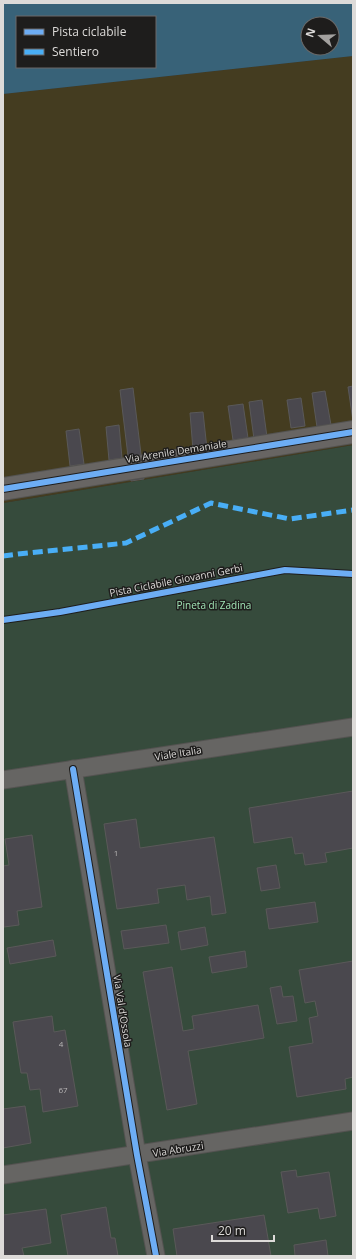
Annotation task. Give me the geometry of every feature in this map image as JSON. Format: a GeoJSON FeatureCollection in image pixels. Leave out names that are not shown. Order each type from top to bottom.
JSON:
{"type":"FeatureCollection","features":[{"type":"Feature","properties":{"kind":"street","name":"Via Arenile Demaniale"},"geometry":{"type":"LineString","coordinates":[[3,489],[353,432]]}},
{"type":"Feature","properties":{"kind":"street","name":"Viale Italia"},"geometry":{"type":"LineString","coordinates":[[3,780],[353,727]]}},
{"type":"Feature","properties":{"kind":"street","name":"Via Val d'Ossola"},"geometry":{"type":"LineString","coordinates":[[73,769],[137,1155],[156,1256]]}},
{"type":"Feature","properties":{"kind":"street","name":"Via Abruzzi"},"geometry":{"type":"LineString","coordinates":[[3,1175],[353,1121]]}},
{"type":"Feature","properties":{"kind":"green space","name":"Pineta di Zadina"},"geometry":{"type":"Polygon","coordinates":[[[353,445],[353,1256],[3,1256],[3,503],[353,445]]]}},
{"type":"Feature","properties":{"kind":"sand"},"geometry":{"type":"Polygon","coordinates":[[[353,56],[353,445],[3,503],[3,94],[353,56]]]}},
{"type":"Feature","properties":{"kind":"water"},"geometry":{"type":"Polygon","coordinates":[[[3,3],[353,3],[353,56],[3,94],[3,3]]]}},
{"type":"Feature","properties":{"kind":"building"},"geometry":{"type":"Polygon","coordinates":[[[353,386],[353,421],[348,387],[353,386]]]}},
{"type":"Feature","properties":{"kind":"building"},"geometry":{"type":"Polygon","coordinates":[[[133,388],[144,479],[131,481],[120,390],[133,388]]]}},
{"type":"Feature","properties":{"kind":"building"},"geometry":{"type":"Polygon","coordinates":[[[325,391],[331,425],[317,427],[312,393],[325,391]]]}},
{"type":"Feature","properties":{"kind":"building"},"geometry":{"type":"Polygon","coordinates":[[[301,398],[305,426],[291,428],[287,400],[301,398]]]}},
{"type":"Feature","properties":{"kind":"building"},"geometry":{"type":"Polygon","coordinates":[[[262,400],[267,437],[254,439],[249,402],[262,400]]]}},
{"type":"Feature","properties":{"kind":"building"},"geometry":{"type":"Polygon","coordinates":[[[243,404],[248,438],[233,440],[228,406],[243,404]]]}},
{"type":"Feature","properties":{"kind":"building"},"geometry":{"type":"Polygon","coordinates":[[[203,412],[207,449],[193,450],[190,413],[203,412]]]}},
{"type":"Feature","properties":{"kind":"building"},"geometry":{"type":"Polygon","coordinates":[[[119,425],[122,458],[109,460],[106,427],[119,425]]]}},
{"type":"Feature","properties":{"kind":"building"},"geometry":{"type":"Polygon","coordinates":[[[79,429],[84,464],[70,466],[66,431],[79,429]]]}},
{"type":"Feature","properties":{"kind":"building"},"geometry":{"type":"Polygon","coordinates":[[[353,791],[353,848],[325,853],[327,862],[305,865],[303,853],[295,854],[292,837],[254,843],[249,808],[353,791]]]}},
{"type":"Feature","properties":{"kind":"building"},"geometry":{"type":"Polygon","coordinates":[[[136,819],[140,848],[214,837],[226,913],[212,915],[210,896],[187,900],[185,885],[157,889],[159,903],[117,909],[104,824],[136,819]]]}},
{"type":"Feature","properties":{"kind":"building"},"geometry":{"type":"Polygon","coordinates":[[[32,835],[42,907],[17,911],[19,925],[4,927],[3,866],[9,865],[5,839],[32,835]]]}},
{"type":"Feature","properties":{"kind":"building"},"geometry":{"type":"Polygon","coordinates":[[[276,865],[280,888],[261,891],[257,868],[276,865]]]}},
{"type":"Feature","properties":{"kind":"building"},"geometry":{"type":"Polygon","coordinates":[[[315,902],[318,922],[269,929],[266,909],[315,902]]]}},
{"type":"Feature","properties":{"kind":"building"},"geometry":{"type":"Polygon","coordinates":[[[166,925],[169,943],[124,949],[121,931],[166,925]]]}},
{"type":"Feature","properties":{"kind":"building"},"geometry":{"type":"Polygon","coordinates":[[[205,927],[208,945],[181,950],[178,932],[205,927]]]}},
{"type":"Feature","properties":{"kind":"building"},"geometry":{"type":"Polygon","coordinates":[[[53,940],[56,956],[10,964],[7,948],[53,940]]]}},
{"type":"Feature","properties":{"kind":"building"},"geometry":{"type":"Polygon","coordinates":[[[245,951],[247,967],[212,973],[209,957],[245,951]]]}},
{"type":"Feature","properties":{"kind":"building"},"geometry":{"type":"Polygon","coordinates":[[[353,961],[353,1077],[345,1079],[346,1089],[297,1097],[289,1047],[313,1043],[309,1018],[318,1016],[315,1001],[305,1003],[299,970],[353,961]]]}},
{"type":"Feature","properties":{"kind":"building"},"geometry":{"type":"Polygon","coordinates":[[[172,967],[183,1031],[194,1029],[192,1016],[258,1005],[264,1038],[188,1051],[197,1104],[167,1110],[143,972],[172,967]]]}},
{"type":"Feature","properties":{"kind":"building"},"geometry":{"type":"Polygon","coordinates":[[[281,986],[283,997],[293,996],[297,1021],[277,1024],[270,988],[281,986]]]}},
{"type":"Feature","properties":{"kind":"building"},"geometry":{"type":"Polygon","coordinates":[[[52,1016],[54,1032],[65,1030],[78,1106],[43,1112],[40,1089],[30,1090],[27,1073],[21,1073],[13,1022],[52,1016]]]}},
{"type":"Feature","properties":{"kind":"building"},"geometry":{"type":"Polygon","coordinates":[[[25,1106],[31,1143],[3,1148],[3,1109],[25,1106]]]}},
{"type":"Feature","properties":{"kind":"building"},"geometry":{"type":"Polygon","coordinates":[[[296,1170],[297,1177],[329,1172],[336,1216],[320,1219],[318,1208],[288,1213],[281,1172],[296,1170]]]}},
{"type":"Feature","properties":{"kind":"building"},"geometry":{"type":"Polygon","coordinates":[[[106,1207],[111,1238],[115,1238],[118,1256],[68,1256],[61,1215],[106,1207]]]}},
{"type":"Feature","properties":{"kind":"building"},"geometry":{"type":"Polygon","coordinates":[[[46,1209],[51,1243],[22,1248],[24,1256],[3,1256],[3,1215],[46,1209]]]}},
{"type":"Feature","properties":{"kind":"building"},"geometry":{"type":"Polygon","coordinates":[[[264,1215],[271,1256],[177,1256],[173,1229],[264,1215]]]}},
{"type":"Feature","properties":{"kind":"building"},"geometry":{"type":"Polygon","coordinates":[[[326,1240],[328,1256],[295,1256],[294,1245],[326,1240]]]}},
{"type":"Feature","properties":{"kind":"marked path"},"geometry":{"type":"LineString","coordinates":[[3,556],[126,543],[211,503],[290,519],[353,510]]}},
{"type":"Feature","properties":{"kind":"cycle path"},"geometry":{"type":"LineString","coordinates":[[3,489],[353,432]]}},
{"type":"Feature","properties":{"kind":"cycle path","name":"Pista Ciclabile Giovanni Gerbi"},"geometry":{"type":"LineString","coordinates":[[3,620],[60,612],[285,570],[353,574]]}},
{"type":"Feature","properties":{"kind":"cycle path"},"geometry":{"type":"LineString","coordinates":[[73,769],[137,1155],[156,1256]]}}]}
